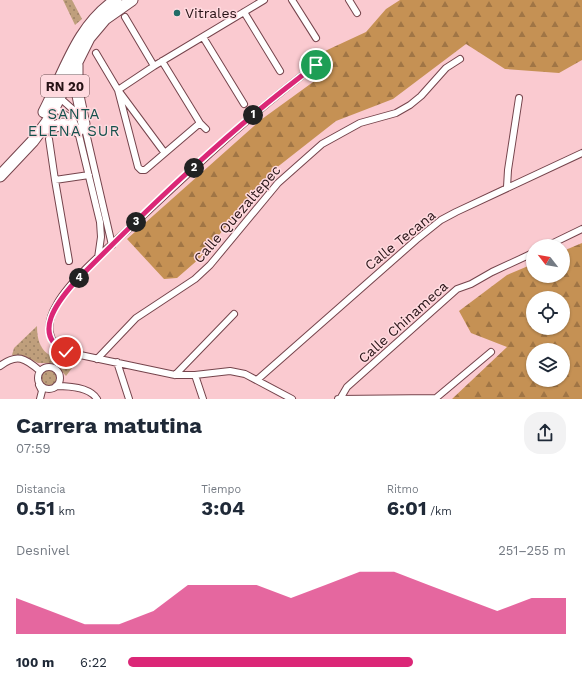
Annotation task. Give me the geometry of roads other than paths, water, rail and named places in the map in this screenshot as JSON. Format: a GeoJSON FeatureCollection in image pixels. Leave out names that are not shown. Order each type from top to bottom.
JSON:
{"type":"FeatureCollection","features":[{"type":"Feature","properties":{"kind":"highway","name":"RN 20"},"geometry":{"type":"LineString","coordinates":[[0,167],[24,143],[37,124],[87,27],[104,9],[116,0]]}},
{"type":"Feature","properties":{"kind":"highway","name":"RN 20"},"geometry":{"type":"LineString","coordinates":[[0,176],[30,145],[45,135],[57,103],[89,38],[101,23],[132,0]]}},
{"type":"Feature","properties":{"kind":"highway"},"geometry":{"type":"LineString","coordinates":[[45,135],[63,124],[81,127],[77,91],[78,58]]}},
{"type":"Feature","properties":{"kind":"street"},"geometry":{"type":"LineString","coordinates":[[118,90],[162,61],[264,0]]}},
{"type":"Feature","properties":{"kind":"street"},"geometry":{"type":"LineString","coordinates":[[292,0],[316,38]]}},
{"type":"Feature","properties":{"kind":"street"},"geometry":{"type":"LineString","coordinates":[[349,0],[358,13]]}},
{"type":"Feature","properties":{"kind":"street"},"geometry":{"type":"LineString","coordinates":[[244,12],[280,71]]}},
{"type":"Feature","properties":{"kind":"street"},"geometry":{"type":"LineString","coordinates":[[125,17],[154,66]]}},
{"type":"Feature","properties":{"kind":"street"},"geometry":{"type":"LineString","coordinates":[[203,37],[244,104]]}},
{"type":"Feature","properties":{"kind":"street"},"geometry":{"type":"LineString","coordinates":[[96,53],[118,90],[164,152]]}},
{"type":"Feature","properties":{"kind":"street","name":"Calle Quezaltepec"},"geometry":{"type":"LineString","coordinates":[[97,359],[136,318],[195,279],[210,265],[278,183],[322,144],[360,123],[396,113],[410,105],[421,96],[446,68],[460,59]]}},
{"type":"Feature","properties":{"kind":"street"},"geometry":{"type":"LineString","coordinates":[[162,61],[200,124],[206,130]]}},
{"type":"Feature","properties":{"kind":"street"},"geometry":{"type":"LineString","coordinates":[[292,399],[245,374],[230,372],[175,375],[66,352],[57,348],[52,341],[49,329],[50,321],[58,302],[97,259],[263,106],[316,65]]}},
{"type":"Feature","properties":{"kind":"street"},"geometry":{"type":"LineString","coordinates":[[118,90],[139,169],[145,170],[164,152],[200,124]]}},
{"type":"Feature","properties":{"kind":"street"},"geometry":{"type":"LineString","coordinates":[[507,187],[519,98]]}},
{"type":"Feature","properties":{"kind":"street"},"geometry":{"type":"LineString","coordinates":[[57,103],[81,127],[89,175],[100,222],[101,237],[97,259]]}},
{"type":"Feature","properties":{"kind":"street"},"geometry":{"type":"LineString","coordinates":[[57,103],[78,114],[112,245]]}},
{"type":"Feature","properties":{"kind":"street"},"geometry":{"type":"LineString","coordinates":[[45,135],[56,180],[69,261]]}},
{"type":"Feature","properties":{"kind":"street","name":"Calle Tecana"},"geometry":{"type":"LineString","coordinates":[[257,380],[441,220],[507,187],[582,153]]}},
{"type":"Feature","properties":{"kind":"street"},"geometry":{"type":"LineString","coordinates":[[56,180],[89,175]]}},
{"type":"Feature","properties":{"kind":"street"},"geometry":{"type":"LineString","coordinates":[[562,239],[582,230]]}},
{"type":"Feature","properties":{"kind":"street","name":"Calle Chinameca"},"geometry":{"type":"LineString","coordinates":[[339,399],[347,387],[457,288],[472,284],[492,272],[526,255]]}},
{"type":"Feature","properties":{"kind":"street"},"geometry":{"type":"LineString","coordinates":[[175,375],[234,314]]}},
{"type":"Feature","properties":{"kind":"street"},"geometry":{"type":"LineString","coordinates":[[339,399],[436,398],[491,352]]}},
{"type":"Feature","properties":{"kind":"street"},"geometry":{"type":"LineString","coordinates":[[0,366],[14,358],[19,358],[28,362],[40,371]]}},
{"type":"Feature","properties":{"kind":"street"},"geometry":{"type":"LineString","coordinates":[[116,362],[129,399]]}},
{"type":"Feature","properties":{"kind":"street"},"geometry":{"type":"LineString","coordinates":[[41,399],[42,391],[38,383],[38,376],[40,371],[44,368],[51,367],[59,373],[67,386]]}},
{"type":"Feature","properties":{"kind":"street"},"geometry":{"type":"LineString","coordinates":[[41,399],[60,380],[59,373]]}},
{"type":"Feature","properties":{"kind":"street"},"geometry":{"type":"LineString","coordinates":[[195,375],[203,399]]}},
{"type":"Feature","properties":{"kind":"street"},"geometry":{"type":"LineString","coordinates":[[38,383],[43,388],[67,386],[89,391],[94,394],[97,399]]}},
{"type":"Feature","properties":{"kind":"place","name":"Vitrales"},"geometry":{"type":"Point","coordinates":[177,13]}},
{"type":"Feature","properties":{"kind":"district","name":"SANTA ELENA SUR"},"geometry":{"type":"Point","coordinates":[74,122]}}]}
